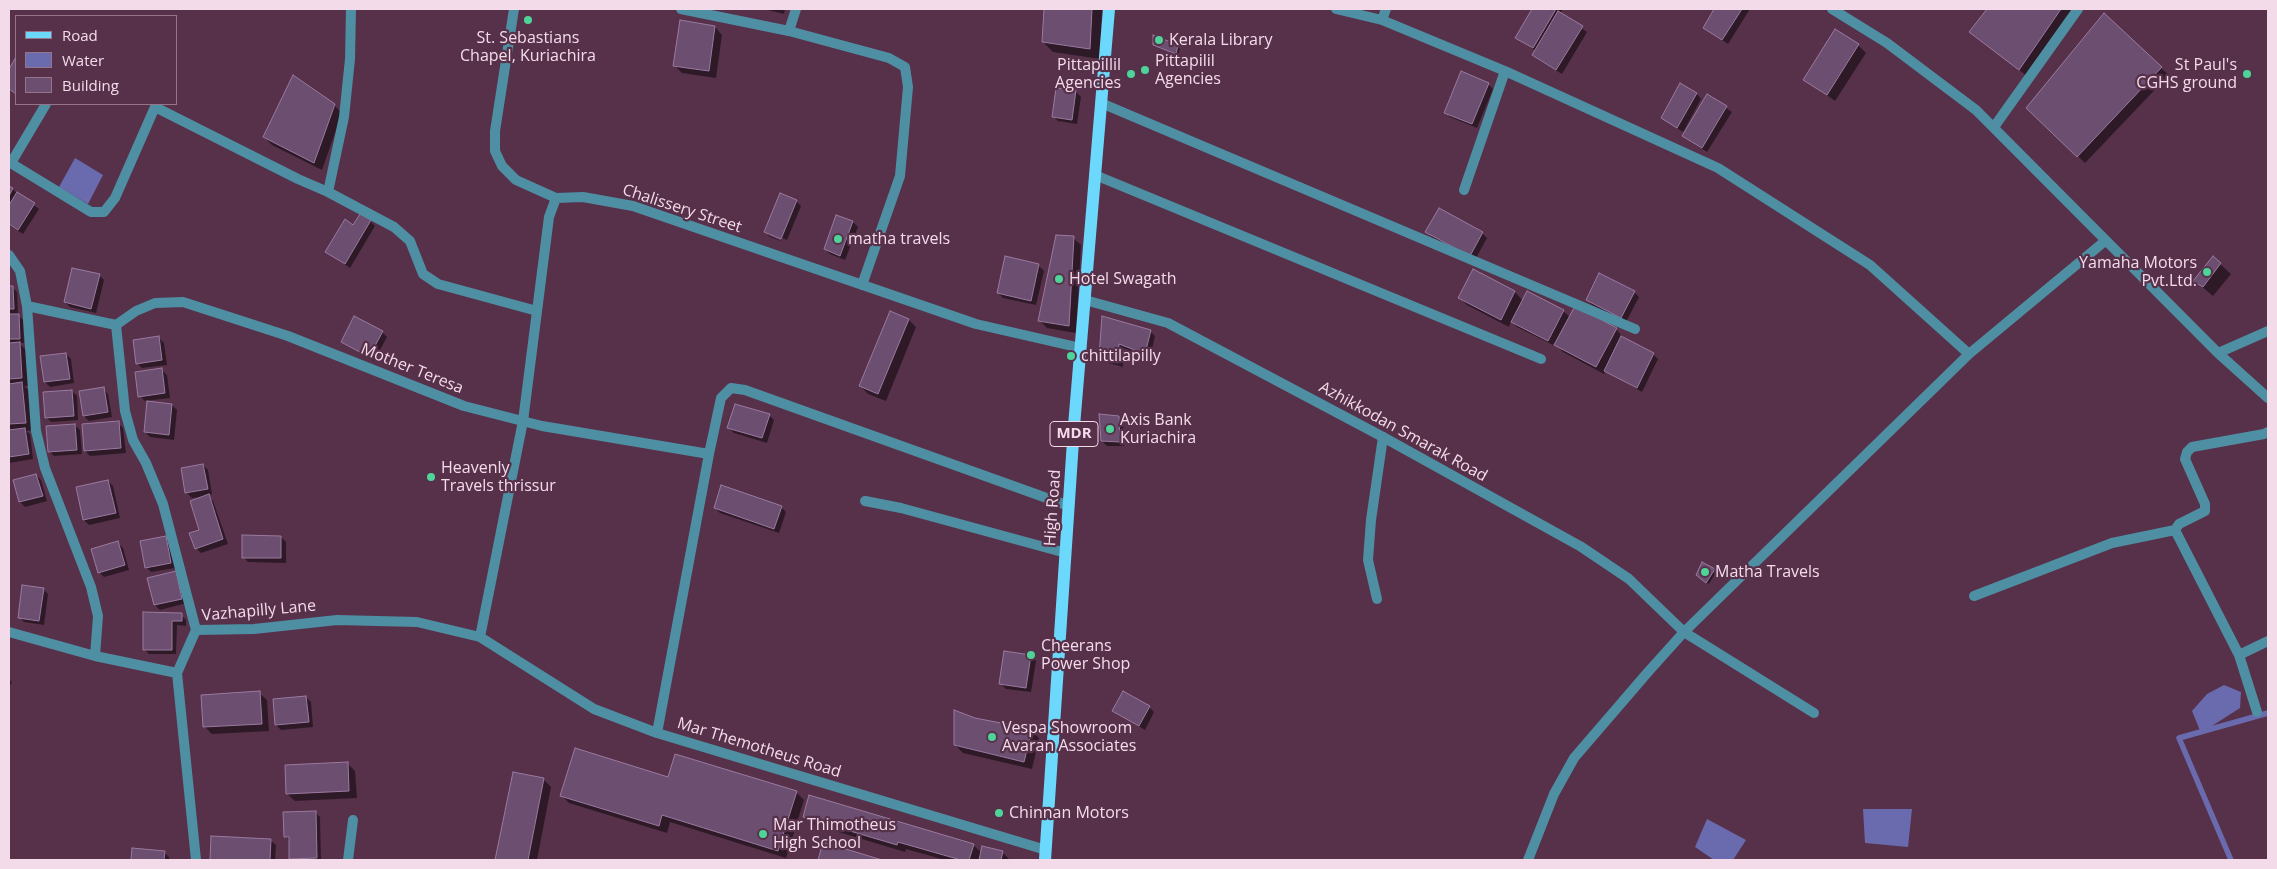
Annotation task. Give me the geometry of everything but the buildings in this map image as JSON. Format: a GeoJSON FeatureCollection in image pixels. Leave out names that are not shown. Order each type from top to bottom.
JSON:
{"type":"FeatureCollection","features":[{"type":"Feature","properties":{"kind":"main road","name":"High Road"},"geometry":{"type":"LineString","coordinates":[[1045,855],[1069,506],[1109,9]]}},
{"type":"Feature","properties":{"kind":"street"},"geometry":{"type":"LineString","coordinates":[[328,192],[344,117],[350,59],[351,9]]}},
{"type":"Feature","properties":{"kind":"street"},"geometry":{"type":"LineString","coordinates":[[480,638],[523,421],[549,217],[556,198],[516,180],[502,166],[495,152],[495,131],[514,9]]}},
{"type":"Feature","properties":{"kind":"street"},"geometry":{"type":"LineString","coordinates":[[681,9],[789,31],[889,58],[905,68],[908,87],[900,176],[862,285]]}},
{"type":"Feature","properties":{"kind":"street"},"geometry":{"type":"LineString","coordinates":[[789,31],[796,9]]}},
{"type":"Feature","properties":{"kind":"street"},"geometry":{"type":"LineString","coordinates":[[1336,9],[1382,20],[1505,71],[1718,168],[1870,265],[1969,354]]}},
{"type":"Feature","properties":{"kind":"street"},"geometry":{"type":"LineString","coordinates":[[1382,20],[1386,9]]}},
{"type":"Feature","properties":{"kind":"street"},"geometry":{"type":"LineString","coordinates":[[1832,9],[1887,43],[1976,110],[2218,353],[2268,398]]}},
{"type":"Feature","properties":{"kind":"street"},"geometry":{"type":"LineString","coordinates":[[1994,127],[2078,9]]}},
{"type":"Feature","properties":{"kind":"street"},"geometry":{"type":"LineString","coordinates":[[1464,190],[1505,71]]}},
{"type":"Feature","properties":{"kind":"street"},"geometry":{"type":"LineString","coordinates":[[1101,103],[1634,329]]}},
{"type":"Feature","properties":{"kind":"street"},"geometry":{"type":"LineString","coordinates":[[45,105],[10,163],[91,212],[104,212],[115,198],[156,106],[394,227],[410,241],[423,274],[438,284],[537,311]]}},
{"type":"Feature","properties":{"kind":"street"},"geometry":{"type":"LineString","coordinates":[[1095,175],[1541,359]]}},
{"type":"Feature","properties":{"kind":"street","name":"Chalissery Street"},"geometry":{"type":"LineString","coordinates":[[556,198],[583,197],[633,206],[976,324],[1081,348]]}},
{"type":"Feature","properties":{"kind":"street"},"geometry":{"type":"LineString","coordinates":[[1528,860],[1554,794],[1574,758],[1684,632],[1969,354],[2105,241]]}},
{"type":"Feature","properties":{"kind":"street"},"geometry":{"type":"LineString","coordinates":[[9,256],[20,271],[27,306],[36,431],[45,468],[91,587],[98,616],[95,656]]}},
{"type":"Feature","properties":{"kind":"street","name":"Azhikkodan Smarak Road"},"geometry":{"type":"LineString","coordinates":[[1085,300],[1168,323],[1383,437],[1580,546],[1629,579],[1684,632],[1814,713]]}},
{"type":"Feature","properties":{"kind":"street","name":"Mother Teresa"},"geometry":{"type":"LineString","coordinates":[[116,325],[136,311],[155,303],[183,302],[288,336],[464,406],[523,421],[709,454]]}},
{"type":"Feature","properties":{"kind":"street"},"geometry":{"type":"LineString","coordinates":[[27,306],[116,325],[125,411],[132,440],[146,463],[162,504],[196,630]]}},
{"type":"Feature","properties":{"kind":"street"},"geometry":{"type":"LineString","coordinates":[[2218,353],[2268,331]]}},
{"type":"Feature","properties":{"kind":"street"},"geometry":{"type":"LineString","coordinates":[[657,733],[721,398],[731,388],[745,390],[1069,506]]}},
{"type":"Feature","properties":{"kind":"street"},"geometry":{"type":"LineString","coordinates":[[1974,596],[2112,543],[2174,530],[2179,524],[2205,511],[2205,504],[2185,459],[2186,452],[2192,447],[2268,432]]}},
{"type":"Feature","properties":{"kind":"street"},"geometry":{"type":"LineString","coordinates":[[1377,599],[1368,560],[1371,520],[1383,437]]}},
{"type":"Feature","properties":{"kind":"street"},"geometry":{"type":"LineString","coordinates":[[865,501],[902,508],[1066,553]]}},
{"type":"Feature","properties":{"kind":"street"},"geometry":{"type":"LineString","coordinates":[[2174,530],[2239,655],[2257,712]]}},
{"type":"Feature","properties":{"kind":"street","name":"Vazhapilly Lane"},"geometry":{"type":"LineString","coordinates":[[177,672],[196,630],[254,629],[337,620],[417,622],[480,638]]}},
{"type":"Feature","properties":{"kind":"street"},"geometry":{"type":"LineString","coordinates":[[9,632],[95,656],[177,672],[196,860]]}},
{"type":"Feature","properties":{"kind":"street","name":"Mar Themotheus Road"},"geometry":{"type":"LineString","coordinates":[[480,638],[594,708],[657,733],[1045,855]]}},
{"type":"Feature","properties":{"kind":"street"},"geometry":{"type":"LineString","coordinates":[[2239,655],[2268,641]]}},
{"type":"Feature","properties":{"kind":"street"},"geometry":{"type":"LineString","coordinates":[[348,860],[353,820]]}},
{"type":"Feature","properties":{"kind":"water"},"geometry":{"type":"Polygon","coordinates":[[[75,158],[103,175],[88,204],[59,187],[75,158]]]}},
{"type":"Feature","properties":{"kind":"water"},"geometry":{"type":"Polygon","coordinates":[[[2224,685],[2241,692],[2240,708],[2201,733],[2192,711],[2207,694],[2224,685]]]}},
{"type":"Feature","properties":{"kind":"water"},"geometry":{"type":"Polygon","coordinates":[[[1863,809],[1912,809],[1908,847],[1865,843],[1863,809]]]}},
{"type":"Feature","properties":{"kind":"water"},"geometry":{"type":"Polygon","coordinates":[[[1707,819],[1746,840],[1733,860],[1714,860],[1695,847],[1707,819]]]}},
{"type":"Feature","properties":{"kind":"waterway"},"geometry":{"type":"LineString","coordinates":[[2231,860],[2179,738],[2268,713]]}},
{"type":"Feature","properties":{"kind":"place","name":"St. Sebastians Chapel, Kuriachira"},"geometry":{"type":"Point","coordinates":[528,20]}},
{"type":"Feature","properties":{"kind":"place","name":"Kerala Library"},"geometry":{"type":"Point","coordinates":[1159,40]}},
{"type":"Feature","properties":{"kind":"place","name":"Pittapilil Agencies"},"geometry":{"type":"Point","coordinates":[1145,70]}},
{"type":"Feature","properties":{"kind":"place","name":"Pittapillil Agencies"},"geometry":{"type":"Point","coordinates":[1131,74]}},
{"type":"Feature","properties":{"kind":"place","name":"St Paul's CGHS ground"},"geometry":{"type":"Point","coordinates":[2247,74]}},
{"type":"Feature","properties":{"kind":"place","name":"matha travels"},"geometry":{"type":"Point","coordinates":[838,239]}},
{"type":"Feature","properties":{"kind":"place","name":"Yamaha Motors Pvt.Ltd."},"geometry":{"type":"Point","coordinates":[2207,272]}},
{"type":"Feature","properties":{"kind":"place","name":"Hotel Swagath"},"geometry":{"type":"Point","coordinates":[1059,279]}},
{"type":"Feature","properties":{"kind":"place","name":"chittilapilly"},"geometry":{"type":"Point","coordinates":[1071,356]}},
{"type":"Feature","properties":{"kind":"place","name":"Axis Bank Kuriachira"},"geometry":{"type":"Point","coordinates":[1110,429]}},
{"type":"Feature","properties":{"kind":"place","name":"Heavenly Travels thrissur"},"geometry":{"type":"Point","coordinates":[431,477]}},
{"type":"Feature","properties":{"kind":"place","name":"Matha Travels"},"geometry":{"type":"Point","coordinates":[1705,572]}},
{"type":"Feature","properties":{"kind":"place","name":"Cheerans Power Shop"},"geometry":{"type":"Point","coordinates":[1031,655]}},
{"type":"Feature","properties":{"kind":"place","name":"Vespa Showroom Avaran Associates"},"geometry":{"type":"Point","coordinates":[992,737]}},
{"type":"Feature","properties":{"kind":"place","name":"Chinnan Motors"},"geometry":{"type":"Point","coordinates":[999,813]}},
{"type":"Feature","properties":{"kind":"place","name":"Mar Thimotheus High School"},"geometry":{"type":"Point","coordinates":[763,834]}}]}
